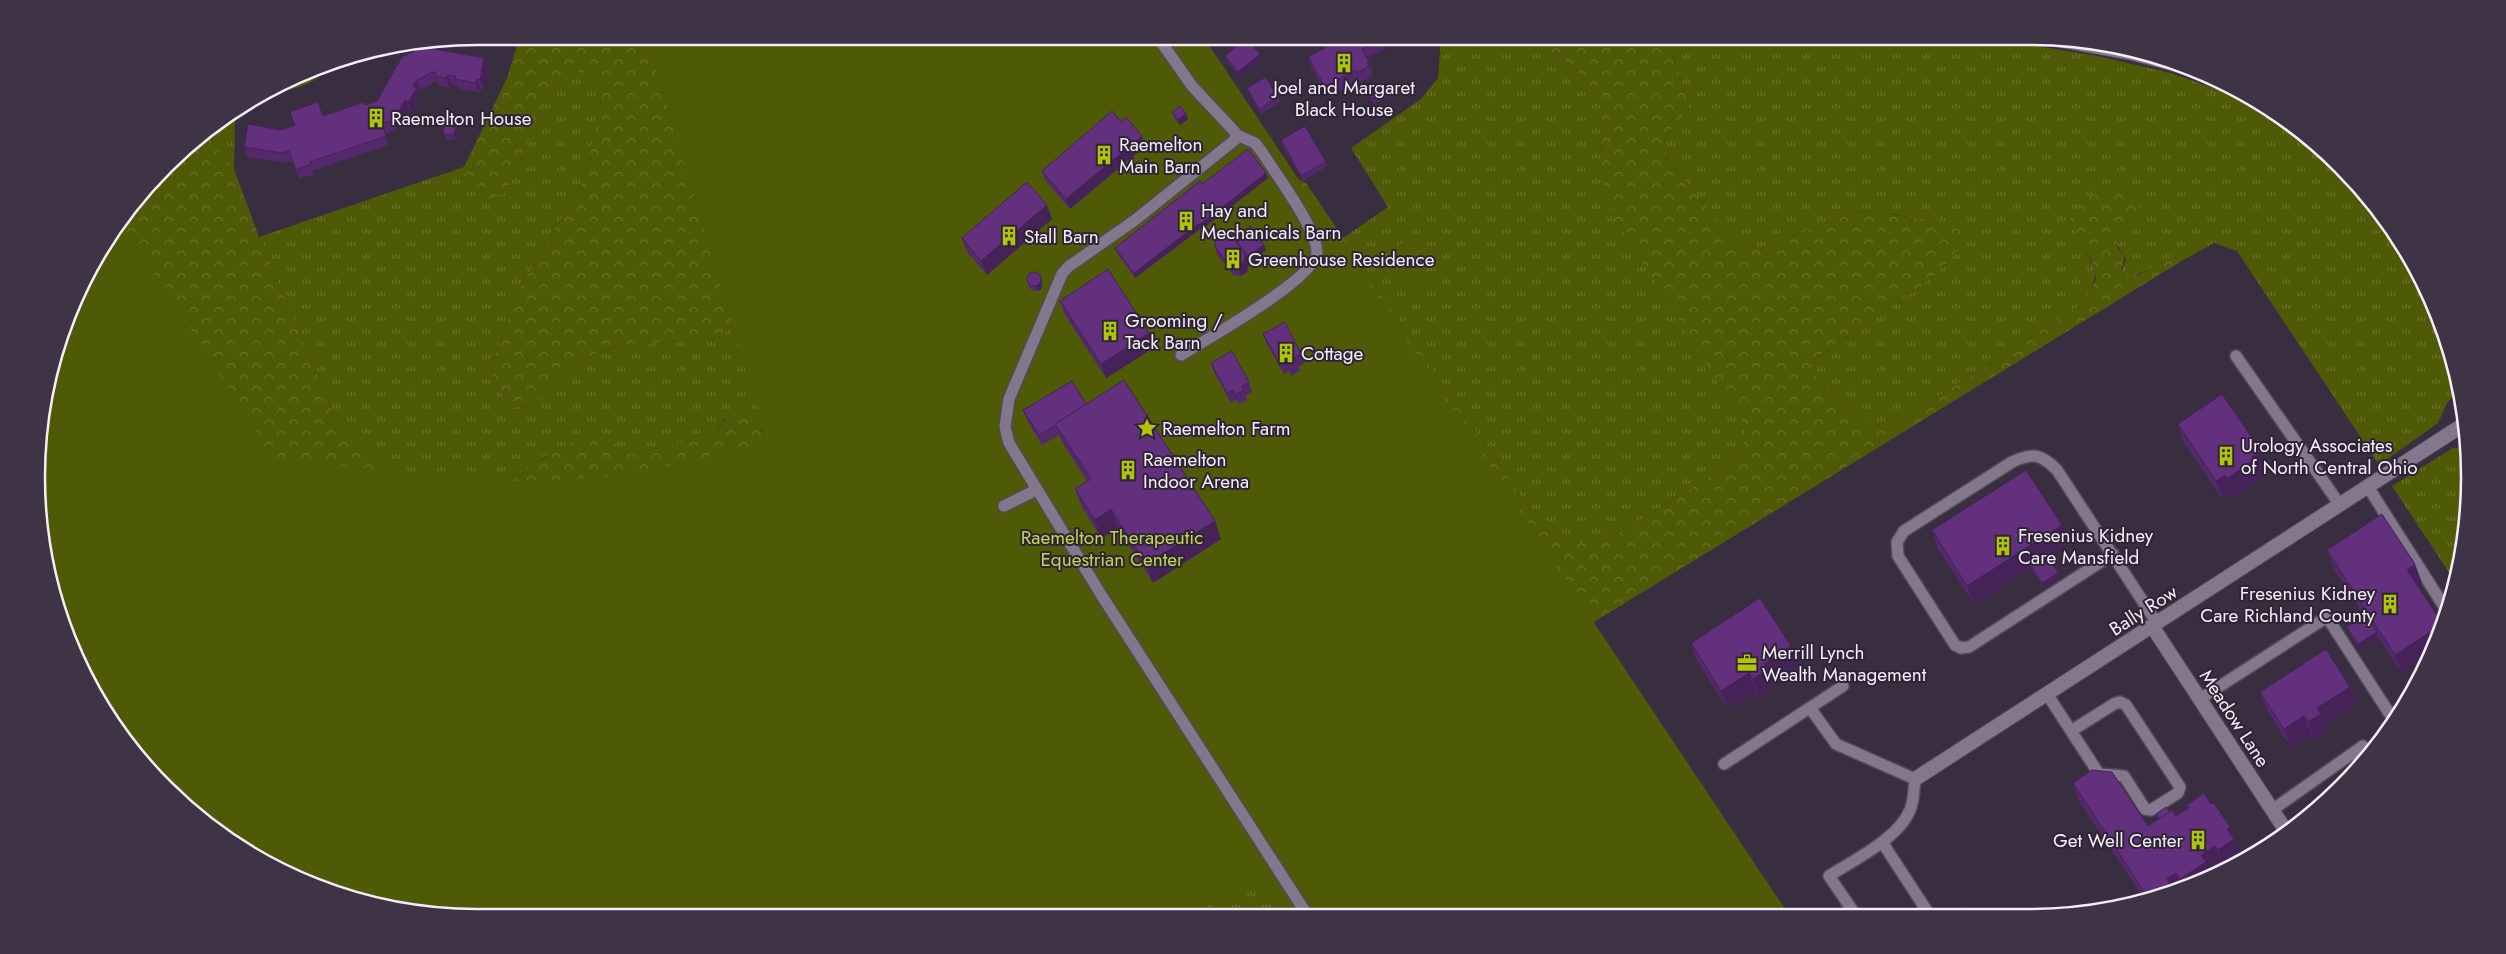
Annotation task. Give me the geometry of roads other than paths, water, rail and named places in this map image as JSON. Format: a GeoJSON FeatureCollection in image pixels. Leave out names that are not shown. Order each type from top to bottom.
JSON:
{"type":"FeatureCollection","features":[{"type":"Feature","properties":{"kind":"street","name":"Bally Row"},"geometry":{"type":"LineString","coordinates":[[1915,780],[2458,428]]}},
{"type":"Feature","properties":{"kind":"street","name":"Meadow Lane"},"geometry":{"type":"LineString","coordinates":[[2154,625],[2283,826]]}},
{"type":"Feature","properties":{"kind":"lane"},"geometry":{"type":"LineString","coordinates":[[1163,45],[1192,86],[1237,135],[1255,143],[1262,152],[1311,230],[1317,254],[1314,263],[1302,276],[1238,321],[1181,355]]}},
{"type":"Feature","properties":{"kind":"lane"},"geometry":{"type":"LineString","coordinates":[[1237,135],[1234,143],[1135,220],[1075,262],[1062,274],[1009,399],[1005,427],[1009,443],[1036,490],[1304,909]]}},
{"type":"Feature","properties":{"kind":"lane"},"geometry":{"type":"LineString","coordinates":[[2236,356],[2340,505]]}},
{"type":"Feature","properties":{"kind":"lane"},"geometry":{"type":"LineString","coordinates":[[2112,554],[1968,647],[1961,648],[1956,645],[1898,556],[1897,542],[1904,532],[2012,462],[2028,455],[2045,458],[2057,470],[2112,554],[2154,625]]}},
{"type":"Feature","properties":{"kind":"lane"},"geometry":{"type":"LineString","coordinates":[[2368,486],[2442,604]]}},
{"type":"Feature","properties":{"kind":"lane"},"geometry":{"type":"LineString","coordinates":[[1004,506],[1036,490]]}},
{"type":"Feature","properties":{"kind":"lane"},"geometry":{"type":"LineString","coordinates":[[2200,699],[2327,617],[2390,714]]}},
{"type":"Feature","properties":{"kind":"lane"},"geometry":{"type":"LineString","coordinates":[[1724,764],[1844,686]]}},
{"type":"Feature","properties":{"kind":"lane"},"geometry":{"type":"LineString","coordinates":[[2047,694],[2071,731],[2100,774],[2124,776],[2145,809],[2151,810],[2178,793],[2180,787],[2126,705],[2120,702],[2114,704],[2071,731]]}},
{"type":"Feature","properties":{"kind":"lane"},"geometry":{"type":"LineString","coordinates":[[1810,708],[1836,744],[1915,780],[1911,810],[1902,824],[1882,842],[1829,876],[1852,909]]}},
{"type":"Feature","properties":{"kind":"lane"},"geometry":{"type":"LineString","coordinates":[[2272,810],[2363,746]]}},
{"type":"Feature","properties":{"kind":"lane"},"geometry":{"type":"LineString","coordinates":[[1882,842],[1926,909]]}},
{"type":"Feature","properties":{"kind":"place","name":"Joel and Margaret Black House"},"geometry":{"type":"Point","coordinates":[1344,63]}},
{"type":"Feature","properties":{"kind":"place","name":"Raemelton House"},"geometry":{"type":"Point","coordinates":[376,118]}},
{"type":"Feature","properties":{"kind":"place","name":"Raemelton Main Barn"},"geometry":{"type":"Point","coordinates":[1104,155]}},
{"type":"Feature","properties":{"kind":"place","name":"Hay and Mechanicals Barn"},"geometry":{"type":"Point","coordinates":[1186,221]}},
{"type":"Feature","properties":{"kind":"place","name":"Stall Barn"},"geometry":{"type":"Point","coordinates":[1009,236]}},
{"type":"Feature","properties":{"kind":"place","name":"Greenhouse Residence"},"geometry":{"type":"Point","coordinates":[1233,259]}},
{"type":"Feature","properties":{"kind":"place","name":"Grooming / Tack Barn"},"geometry":{"type":"Point","coordinates":[1110,331]}},
{"type":"Feature","properties":{"kind":"place","name":"Cottage"},"geometry":{"type":"Point","coordinates":[1286,353]}},
{"type":"Feature","properties":{"kind":"place","name":"Raemelton Farm"},"geometry":{"type":"Point","coordinates":[1147,428]}},
{"type":"Feature","properties":{"kind":"place","name":"Urology Associates of North Central Ohio"},"geometry":{"type":"Point","coordinates":[2226,456]}},
{"type":"Feature","properties":{"kind":"place","name":"Raemelton Indoor Arena"},"geometry":{"type":"Point","coordinates":[1128,470]}},
{"type":"Feature","properties":{"kind":"place","name":"Fresenius Kidney Care Mansfield"},"geometry":{"type":"Point","coordinates":[2003,546]}},
{"type":"Feature","properties":{"kind":"place","name":"Fresenius Kidney Care Richland County"},"geometry":{"type":"Point","coordinates":[2390,604]}},
{"type":"Feature","properties":{"kind":"place","name":"Merrill Lynch Wealth Management"},"geometry":{"type":"Point","coordinates":[1747,663]}},
{"type":"Feature","properties":{"kind":"place","name":"Get Well Center"},"geometry":{"type":"Point","coordinates":[2198,840]}},
{"type":"Feature","properties":{"kind":"park label","name":"Raemelton Therapeutic Equestrian Center"},"geometry":{"type":"Point","coordinates":[1112,548]}}]}
